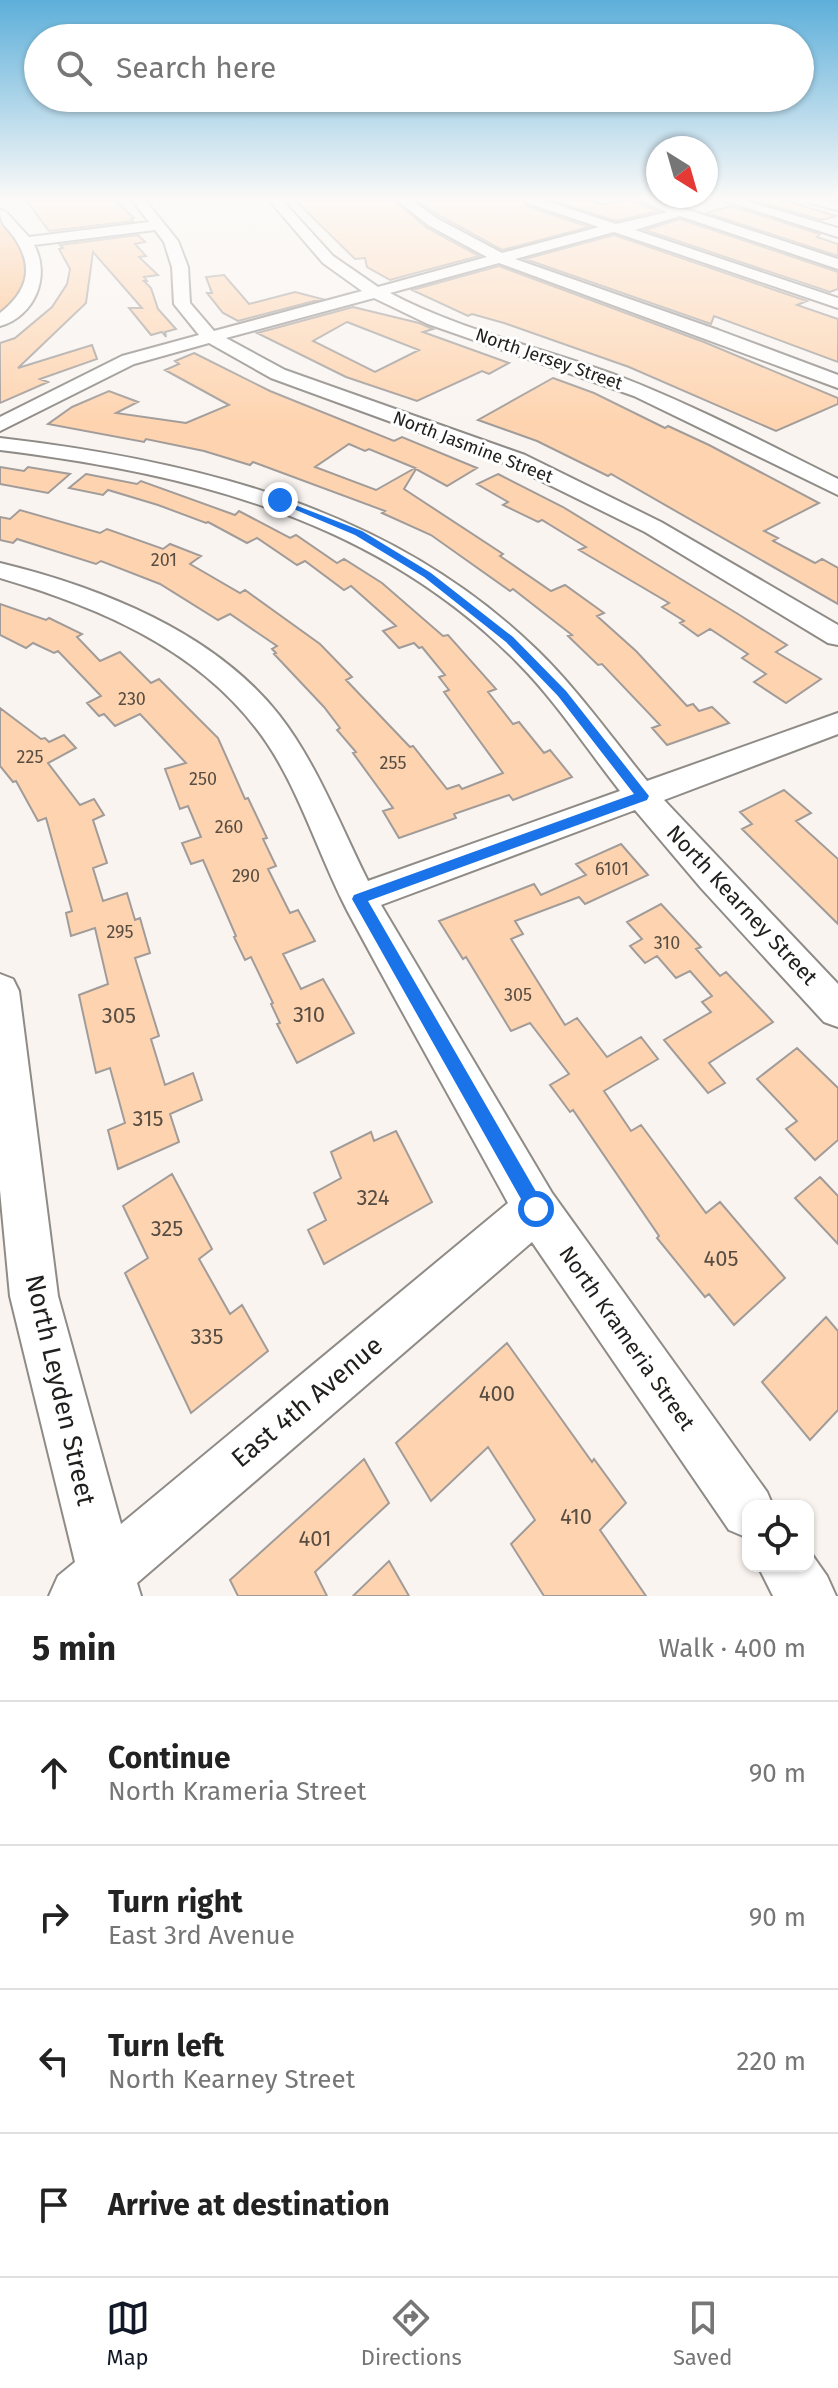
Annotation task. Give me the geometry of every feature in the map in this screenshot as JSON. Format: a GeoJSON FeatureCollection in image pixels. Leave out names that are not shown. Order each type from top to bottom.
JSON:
{"type":"FeatureCollection","features":[{"type":"Feature","properties":{"kind":"street"},"geometry":{"type":"LineString","coordinates":[[0,321],[24,302],[34,289],[37,274]]}},
{"type":"Feature","properties":{"kind":"street","name":"North Jasmine Street"},"geometry":{"type":"LineString","coordinates":[[180,274],[182,304],[209,336],[278,374],[517,460],[653,527],[838,637]]}},
{"type":"Feature","properties":{"kind":"street","name":"North Jersey Street"},"geometry":{"type":"LineString","coordinates":[[351,274],[375,292],[417,313],[616,382],[730,433],[838,488]]}},
{"type":"Feature","properties":{"kind":"street"},"geometry":{"type":"LineString","coordinates":[[0,425],[128,360],[439,274]]}},
{"type":"Feature","properties":{"kind":"street"},"geometry":{"type":"LineString","coordinates":[[550,274],[838,382]]}},
{"type":"Feature","properties":{"kind":"street"},"geometry":{"type":"LineString","coordinates":[[752,274],[838,303]]}},
{"type":"Feature","properties":{"kind":"street","name":"North Kearney Street"},"geometry":{"type":"LineString","coordinates":[[0,444],[106,457],[183,471],[280,500],[359,533],[428,575],[510,639],[562,693],[642,796],[740,907],[838,1010]]}},
{"type":"Feature","properties":{"kind":"street","name":"North Krameria Street"},"geometry":{"type":"LineString","coordinates":[[0,570],[72,591],[157,629],[223,676],[268,722],[306,787],[359,899],[536,1209],[742,1502]]}},
{"type":"Feature","properties":{"kind":"street"},"geometry":{"type":"LineString","coordinates":[[359,899],[838,723]]}},
{"type":"Feature","properties":{"kind":"street","name":"North Leyden Street"},"geometry":{"type":"LineString","coordinates":[[0,991],[34,1296],[98,1589]]}},
{"type":"Feature","properties":{"kind":"street","name":"East 4th Avenue"},"geometry":{"type":"LineString","coordinates":[[98,1589],[536,1209]]}},
{"type":"Feature","properties":{"kind":"street"},"geometry":{"type":"LineString","coordinates":[[790,1572],[807,1596]]}},
{"type":"Feature","properties":{"kind":"shaded area"},"geometry":{"type":"Polygon","coordinates":[[[0,274],[28,274],[24,292],[0,317],[0,274]]]}},
{"type":"Feature","properties":{"kind":"building"},"geometry":{"type":"Polygon","coordinates":[[[69,274],[90,274],[86,303],[18,368],[92,345],[97,359],[40,379],[48,382],[0,403],[0,343],[15,338],[52,307],[67,284],[69,274]]]}},
{"type":"Feature","properties":{"kind":"building"},"geometry":{"type":"Polygon","coordinates":[[[113,274],[157,274],[144,277],[147,281],[144,281],[151,288],[158,309],[176,329],[165,332],[166,337],[162,332],[151,335],[129,308],[142,308],[113,274]]]}},
{"type":"Feature","properties":{"kind":"building"},"geometry":{"type":"Polygon","coordinates":[[[380,274],[410,274],[390,280],[380,274]]]}},
{"type":"Feature","properties":{"kind":"building"},"geometry":{"type":"Polygon","coordinates":[[[468,274],[522,274],[704,342],[838,398],[838,404],[776,431],[629,367],[504,323],[472,314],[468,316],[412,290],[468,274]]]}},
{"type":"Feature","properties":{"kind":"building"},"geometry":{"type":"Polygon","coordinates":[[[569,274],[729,274],[807,301],[797,305],[838,319],[838,362],[714,316],[711,324],[569,274]]]}},
{"type":"Feature","properties":{"kind":"building"},"geometry":{"type":"Polygon","coordinates":[[[778,274],[838,274],[838,289],[830,292],[778,274]]]}},
{"type":"Feature","properties":{"kind":"building"},"geometry":{"type":"Polygon","coordinates":[[[224,275],[249,304],[295,292],[322,299],[238,321],[223,313],[207,293],[212,293],[206,277],[224,275]]]}},
{"type":"Feature","properties":{"kind":"building"},"geometry":{"type":"Polygon","coordinates":[[[353,307],[419,323],[433,329],[423,332],[509,363],[489,374],[482,371],[417,401],[346,377],[257,333],[353,307]],[[347,322],[313,341],[375,372],[419,350],[347,322]]]}},
{"type":"Feature","properties":{"kind":"building"},"geometry":{"type":"Polygon","coordinates":[[[194,353],[270,391],[394,441],[402,437],[477,468],[447,486],[416,469],[404,489],[503,554],[500,556],[551,591],[565,585],[604,613],[597,616],[636,651],[687,706],[693,704],[699,711],[712,707],[729,723],[667,745],[652,728],[660,725],[602,664],[598,665],[568,636],[572,635],[513,589],[510,591],[431,535],[382,513],[385,511],[253,462],[250,465],[204,451],[146,439],[144,442],[48,424],[72,407],[109,391],[138,402],[116,413],[186,423],[229,405],[165,370],[179,364],[175,361],[194,353]],[[349,444],[315,467],[376,490],[415,468],[369,449],[365,451],[349,444]]]}},
{"type":"Feature","properties":{"kind":"building"},"geometry":{"type":"Polygon","coordinates":[[[553,378],[709,445],[819,503],[764,531],[778,538],[773,541],[815,563],[822,559],[838,568],[838,604],[611,474],[608,476],[537,441],[478,420],[553,378]]]}},
{"type":"Feature","properties":{"kind":"building"},"geometry":{"type":"Polygon","coordinates":[[[0,467],[24,471],[28,467],[70,474],[48,493],[0,484],[0,467]]]}},
{"type":"Feature","properties":{"kind":"building"},"geometry":{"type":"Polygon","coordinates":[[[86,474],[137,484],[141,481],[235,515],[239,511],[290,538],[296,535],[337,563],[344,559],[382,583],[443,636],[448,635],[496,689],[488,692],[513,724],[519,722],[544,753],[550,750],[572,777],[513,800],[509,795],[454,814],[456,818],[399,838],[383,811],[393,808],[324,707],[274,654],[272,649],[277,646],[230,614],[218,620],[160,584],[101,561],[96,564],[17,539],[13,543],[0,540],[0,517],[10,519],[20,510],[100,533],[107,529],[163,549],[170,544],[201,556],[190,564],[240,593],[245,590],[320,644],[352,677],[346,680],[410,747],[413,746],[447,789],[459,785],[462,789],[503,773],[444,692],[449,690],[439,677],[445,675],[422,647],[414,643],[399,648],[383,631],[396,626],[351,586],[344,590],[305,561],[297,565],[257,538],[247,543],[208,522],[158,505],[108,490],[103,495],[69,488],[86,474]]]}},
{"type":"Feature","properties":{"kind":"building"},"geometry":{"type":"Polygon","coordinates":[[[498,474],[563,507],[787,645],[776,652],[821,679],[786,703],[754,682],[766,674],[742,658],[748,654],[710,629],[698,636],[680,623],[684,621],[662,607],[669,603],[579,550],[586,547],[542,520],[538,522],[503,505],[508,502],[477,484],[498,474]]]}},
{"type":"Feature","properties":{"kind":"building"},"geometry":{"type":"Polygon","coordinates":[[[0,604],[46,620],[49,618],[82,634],[77,637],[100,661],[120,652],[151,683],[159,679],[218,738],[245,799],[248,798],[267,838],[263,839],[276,866],[268,869],[290,913],[298,910],[315,941],[283,954],[301,989],[323,979],[354,1033],[297,1063],[277,1024],[280,1023],[273,1003],[251,957],[245,960],[234,937],[203,860],[191,864],[182,843],[201,837],[188,806],[180,809],[165,769],[186,763],[140,714],[115,726],[104,714],[99,716],[87,703],[101,696],[58,651],[54,653],[33,643],[26,648],[0,635],[0,604]]]}},
{"type":"Feature","properties":{"kind":"building"},"geometry":{"type":"Polygon","coordinates":[[[0,708],[41,739],[49,742],[64,735],[76,748],[48,763],[80,805],[94,799],[104,815],[93,820],[107,863],[93,868],[103,901],[127,893],[135,920],[140,918],[150,953],[135,958],[159,1036],[151,1039],[165,1085],[193,1073],[202,1100],[170,1114],[179,1142],[118,1169],[108,1130],[125,1123],[110,1068],[96,1073],[79,995],[108,984],[95,928],[71,936],[66,913],[72,911],[46,818],[38,821],[16,781],[13,782],[0,766],[0,708]]]}},
{"type":"Feature","properties":{"kind":"building"},"geometry":{"type":"Polygon","coordinates":[[[784,790],[811,813],[796,821],[838,859],[838,924],[742,829],[752,824],[740,812],[784,790]]]}},
{"type":"Feature","properties":{"kind":"building"},"geometry":{"type":"Polygon","coordinates":[[[621,844],[648,875],[585,904],[579,897],[515,921],[523,934],[511,939],[565,1025],[577,1018],[607,1057],[641,1037],[658,1059],[604,1091],[631,1131],[641,1125],[706,1213],[720,1202],[785,1278],[734,1325],[709,1294],[705,1297],[657,1238],[659,1236],[573,1110],[570,1112],[550,1085],[569,1074],[530,1023],[511,1031],[466,957],[463,959],[439,921],[534,884],[541,895],[586,875],[576,864],[621,844]]]}},
{"type":"Feature","properties":{"kind":"building"},"geometry":{"type":"Polygon","coordinates":[[[661,904],[701,947],[696,949],[720,976],[726,972],[773,1022],[709,1063],[725,1083],[708,1093],[664,1040],[711,1012],[702,1002],[712,996],[690,971],[676,978],[657,956],[645,963],[630,946],[642,939],[627,922],[661,904]]]}},
{"type":"Feature","properties":{"kind":"building"},"geometry":{"type":"Polygon","coordinates":[[[797,1048],[838,1088],[838,1140],[815,1160],[786,1129],[797,1121],[757,1079],[797,1048]]]}},
{"type":"Feature","properties":{"kind":"building"},"geometry":{"type":"Polygon","coordinates":[[[396,1131],[432,1202],[324,1264],[308,1230],[326,1220],[314,1193],[341,1178],[331,1152],[371,1132],[374,1141],[396,1131]]]}},
{"type":"Feature","properties":{"kind":"building"},"geometry":{"type":"Polygon","coordinates":[[[172,1174],[212,1249],[199,1259],[230,1314],[242,1305],[268,1351],[191,1413],[125,1273],[148,1258],[123,1206],[172,1174]]]}},
{"type":"Feature","properties":{"kind":"building"},"geometry":{"type":"Polygon","coordinates":[[[820,1177],[838,1196],[838,1244],[795,1198],[820,1177]]]}},
{"type":"Feature","properties":{"kind":"building"},"geometry":{"type":"Polygon","coordinates":[[[826,1317],[838,1331],[838,1410],[810,1440],[762,1382],[826,1317]]]}},
{"type":"Feature","properties":{"kind":"building"},"geometry":{"type":"Polygon","coordinates":[[[507,1343],[592,1462],[594,1459],[626,1503],[600,1530],[646,1596],[544,1596],[511,1544],[535,1520],[488,1447],[431,1501],[396,1443],[507,1343]]]}},
{"type":"Feature","properties":{"kind":"building"},"geometry":{"type":"Polygon","coordinates":[[[364,1459],[389,1503],[315,1572],[327,1596],[238,1596],[230,1580],[364,1459]]]}},
{"type":"Feature","properties":{"kind":"building"},"geometry":{"type":"Polygon","coordinates":[[[389,1561],[409,1596],[353,1596],[389,1561]]]}},
{"type":"Feature","properties":{"kind":"route"},"geometry":{"type":"LineString","coordinates":[[280,500],[359,533],[428,575],[510,639],[562,693],[642,796],[359,899],[536,1209]]}}]}
